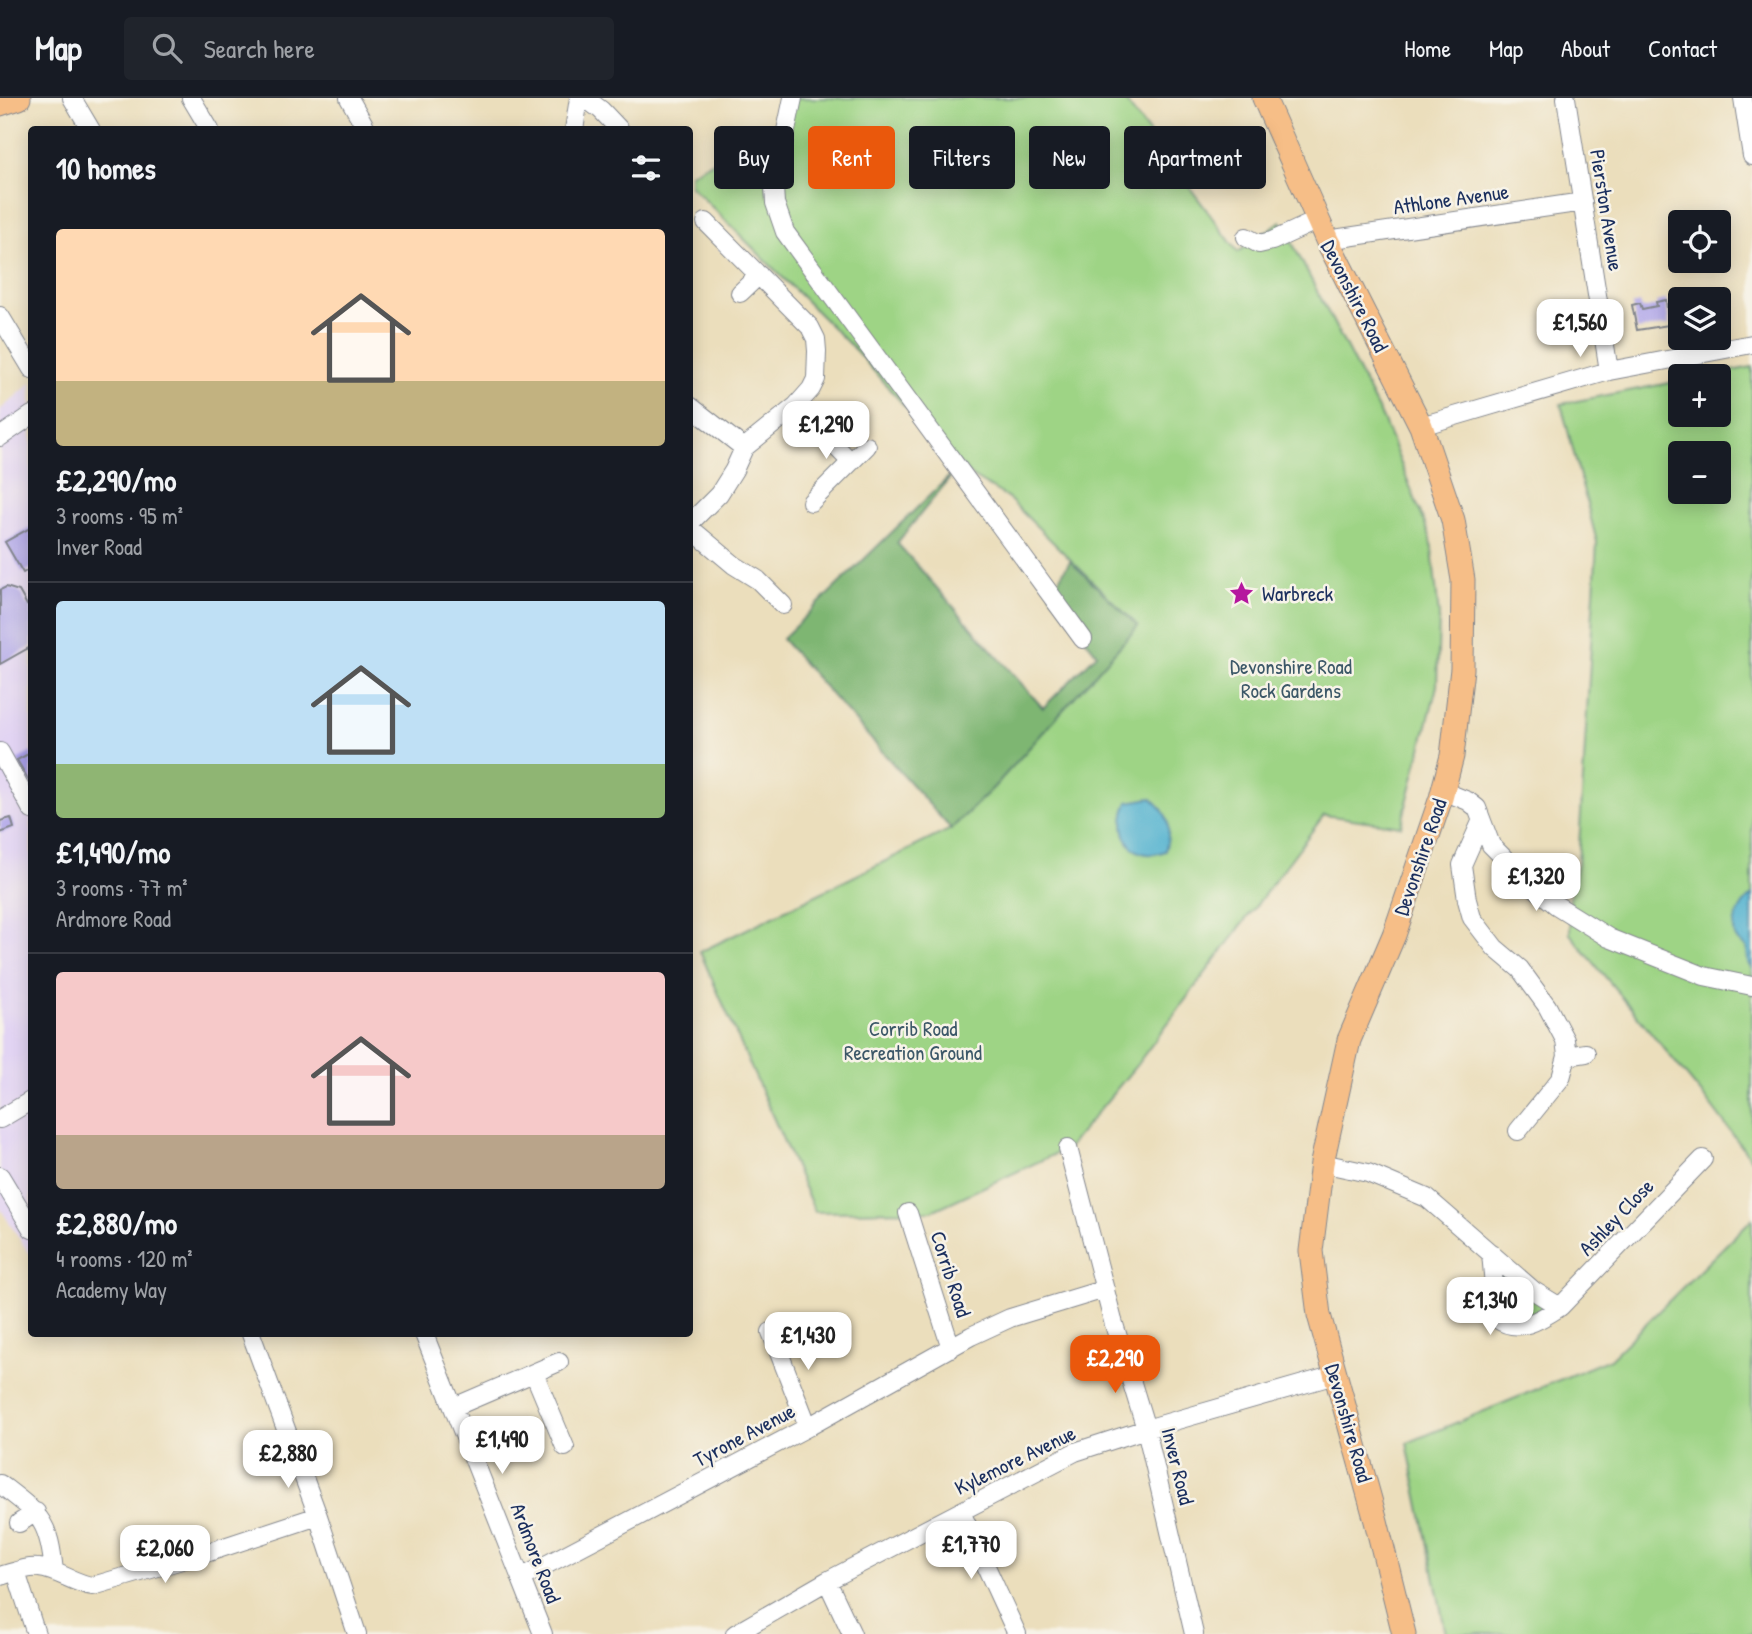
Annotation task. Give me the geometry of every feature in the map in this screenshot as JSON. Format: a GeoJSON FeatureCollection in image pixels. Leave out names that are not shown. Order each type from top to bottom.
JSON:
{"type":"FeatureCollection","features":[{"type":"Feature","properties":{"kind":"main road","name":"Devonshire Road"},"geometry":{"type":"LineString","coordinates":[[1264,98],[1322,230],[1421,426],[1453,520],[1463,579],[1462,669],[1452,756],[1443,791],[1394,935],[1349,1040],[1322,1163],[1311,1251],[1319,1315],[1404,1634]]}},
{"type":"Feature","properties":{"kind":"street"},"geometry":{"type":"LineString","coordinates":[[72,98],[89,126]]}},
{"type":"Feature","properties":{"kind":"street"},"geometry":{"type":"LineString","coordinates":[[191,98],[207,126]]}},
{"type":"Feature","properties":{"kind":"street"},"geometry":{"type":"LineString","coordinates":[[349,98],[365,126]]}},
{"type":"Feature","properties":{"kind":"street"},"geometry":{"type":"LineString","coordinates":[[575,126],[579,98]]}},
{"type":"Feature","properties":{"kind":"street"},"geometry":{"type":"LineString","coordinates":[[585,98],[616,126]]}},
{"type":"Feature","properties":{"kind":"street"},"geometry":{"type":"LineString","coordinates":[[793,98],[774,187],[775,203],[785,232],[1083,639]]}},
{"type":"Feature","properties":{"kind":"street","name":"Pierston Avenue"},"geometry":{"type":"LineString","coordinates":[[1566,98],[1609,371]]}},
{"type":"Feature","properties":{"kind":"street"},"geometry":{"type":"LineString","coordinates":[[1743,98],[1752,156]]}},
{"type":"Feature","properties":{"kind":"street","name":"Athlone Avenue"},"geometry":{"type":"LineString","coordinates":[[1246,237],[1259,244],[1322,230],[1583,202]]}},
{"type":"Feature","properties":{"kind":"street"},"geometry":{"type":"LineString","coordinates":[[693,523],[719,494],[744,448],[796,407],[816,379],[816,339],[810,327],[706,222]]}},
{"type":"Feature","properties":{"kind":"street"},"geometry":{"type":"LineString","coordinates":[[740,293],[759,275]]}},
{"type":"Feature","properties":{"kind":"street"},"geometry":{"type":"LineString","coordinates":[[0,316],[28,362]]}},
{"type":"Feature","properties":{"kind":"street"},"geometry":{"type":"LineString","coordinates":[[1421,426],[1609,371],[1752,344]]}},
{"type":"Feature","properties":{"kind":"street"},"geometry":{"type":"LineString","coordinates":[[796,407],[851,462]]}},
{"type":"Feature","properties":{"kind":"street"},"geometry":{"type":"LineString","coordinates":[[693,408],[744,448]]}},
{"type":"Feature","properties":{"kind":"street"},"geometry":{"type":"LineString","coordinates":[[0,437],[28,418]]}},
{"type":"Feature","properties":{"kind":"street"},"geometry":{"type":"LineString","coordinates":[[811,502],[867,446]]}},
{"type":"Feature","properties":{"kind":"street"},"geometry":{"type":"LineString","coordinates":[[693,529],[734,565],[758,579],[783,605]]}},
{"type":"Feature","properties":{"kind":"street"},"geometry":{"type":"LineString","coordinates":[[0,752],[28,803]]}},
{"type":"Feature","properties":{"kind":"street"},"geometry":{"type":"LineString","coordinates":[[1443,791],[1468,801],[1477,808],[1491,845],[1546,897],[1609,938],[1704,976],[1752,986]]}},
{"type":"Feature","properties":{"kind":"street"},"geometry":{"type":"LineString","coordinates":[[1481,822],[1462,865],[1466,900],[1472,918],[1496,948],[1520,969],[1547,1006],[1565,1041],[1567,1056],[1561,1078],[1518,1131]]}},
{"type":"Feature","properties":{"kind":"street"},"geometry":{"type":"LineString","coordinates":[[1567,1056],[1586,1053]]}},
{"type":"Feature","properties":{"kind":"street"},"geometry":{"type":"LineString","coordinates":[[0,1119],[28,1102]]}},
{"type":"Feature","properties":{"kind":"street","name":"Inver Road"},"geometry":{"type":"LineString","coordinates":[[1068,1148],[1146,1429],[1195,1634]]}},
{"type":"Feature","properties":{"kind":"street","name":"Ashley Close"},"geometry":{"type":"LineString","coordinates":[[1491,1253],[1497,1319],[1504,1324],[1516,1326],[1536,1322],[1560,1307],[1703,1159]]}},
{"type":"Feature","properties":{"kind":"street"},"geometry":{"type":"LineString","coordinates":[[1322,1163],[1368,1173],[1427,1198],[1534,1291],[1560,1307]]}},
{"type":"Feature","properties":{"kind":"street"},"geometry":{"type":"LineString","coordinates":[[0,1176],[28,1222]]}},
{"type":"Feature","properties":{"kind":"street","name":"Corrib Road"},"geometry":{"type":"LineString","coordinates":[[908,1213],[951,1348]]}},
{"type":"Feature","properties":{"kind":"street","name":"Tyrone Avenue"},"geometry":{"type":"LineString","coordinates":[[521,1578],[808,1427],[971,1336],[1010,1318],[1105,1289]]}},
{"type":"Feature","properties":{"kind":"street"},"geometry":{"type":"LineString","coordinates":[[771,1332],[808,1427]]}},
{"type":"Feature","properties":{"kind":"street"},"geometry":{"type":"LineString","coordinates":[[252,1337],[358,1634]]}},
{"type":"Feature","properties":{"kind":"street","name":"Ardmore Road"},"geometry":{"type":"LineString","coordinates":[[425,1337],[543,1634]]}},
{"type":"Feature","properties":{"kind":"street"},"geometry":{"type":"LineString","coordinates":[[454,1407],[559,1362]]}},
{"type":"Feature","properties":{"kind":"street"},"geometry":{"type":"LineString","coordinates":[[534,1373],[565,1447]]}},
{"type":"Feature","properties":{"kind":"street","name":"Kylemore Avenue"},"geometry":{"type":"LineString","coordinates":[[735,1634],[827,1581],[1075,1452],[1335,1375]]}},
{"type":"Feature","properties":{"kind":"street"},"geometry":{"type":"LineString","coordinates":[[0,1484],[36,1512],[47,1531],[54,1572]]}},
{"type":"Feature","properties":{"kind":"street"},"geometry":{"type":"LineString","coordinates":[[19,1522],[36,1512]]}},
{"type":"Feature","properties":{"kind":"street"},"geometry":{"type":"LineString","coordinates":[[961,1512],[1017,1634]]}},
{"type":"Feature","properties":{"kind":"street"},"geometry":{"type":"LineString","coordinates":[[36,1634],[8,1574],[37,1567],[80,1585],[93,1586],[318,1516]]}},
{"type":"Feature","properties":{"kind":"street"},"geometry":{"type":"LineString","coordinates":[[827,1581],[852,1634]]}},
{"type":"Feature","properties":{"kind":"shaded area"},"geometry":{"type":"Polygon","coordinates":[[[28,386],[28,1252],[0,1208],[0,410],[28,386]]]}},
{"type":"Feature","properties":{"kind":"green space"},"geometry":{"type":"Polygon","coordinates":[[[792,98],[1123,98],[1144,126],[1124,126],[1124,189],[1191,189],[1238,252],[1281,221],[1383,419],[1431,539],[1439,616],[1437,686],[1401,826],[1324,815],[1135,1067],[1068,1148],[932,1211],[815,1212],[700,952],[951,829],[994,787],[1138,626],[1007,497],[973,477],[926,430],[857,352],[693,188],[693,172],[714,161],[714,189],[794,189],[794,126],[779,126],[786,122],[792,98]]]}},
{"type":"Feature","properties":{"kind":"green space"},"geometry":{"type":"Polygon","coordinates":[[[1752,367],[1752,1160],[1709,1103],[1570,934],[1570,897],[1578,864],[1597,542],[1561,404],[1668,383],[1668,427],[1731,427],[1731,371],[1752,367]]]}},
{"type":"Feature","properties":{"kind":"green space"},"geometry":{"type":"Polygon","coordinates":[[[958,468],[897,543],[1043,708],[1097,654],[1050,594],[1070,561],[1138,626],[994,787],[951,829],[782,639],[958,468]]]}},
{"type":"Feature","properties":{"kind":"green space"},"geometry":{"type":"Polygon","coordinates":[[[1752,1219],[1752,1634],[1446,1634],[1407,1443],[1610,1359],[1752,1219]]]}},
{"type":"Feature","properties":{"kind":"green space"},"geometry":{"type":"Polygon","coordinates":[[[1491,1253],[1560,1307],[1505,1324],[1491,1253]]]}},
{"type":"Feature","properties":{"kind":"water"},"geometry":{"type":"Polygon","coordinates":[[[1151,798],[1162,809],[1168,828],[1165,851],[1153,854],[1143,853],[1128,843],[1123,824],[1128,802],[1151,798]]]}},
{"type":"Feature","properties":{"kind":"water"},"geometry":{"type":"Polygon","coordinates":[[[1752,895],[1752,970],[1748,963],[1747,948],[1738,941],[1734,929],[1740,910],[1752,895]]]}},
{"type":"Feature","properties":{"kind":"building"},"geometry":{"type":"Polygon","coordinates":[[[1666,300],[1668,325],[1637,330],[1632,305],[1640,303],[1642,309],[1657,306],[1656,302],[1666,300]]]}},
{"type":"Feature","properties":{"kind":"building"},"geometry":{"type":"Polygon","coordinates":[[[28,529],[28,570],[23,573],[5,542],[28,529]]]}},
{"type":"Feature","properties":{"kind":"building"},"geometry":{"type":"Polygon","coordinates":[[[6,587],[19,591],[28,604],[28,648],[0,664],[0,590],[6,587]]]}},
{"type":"Feature","properties":{"kind":"building"},"geometry":{"type":"Polygon","coordinates":[[[28,754],[28,779],[17,760],[28,754]]]}},
{"type":"Feature","properties":{"kind":"building"},"geometry":{"type":"Polygon","coordinates":[[[11,818],[14,828],[0,833],[0,821],[11,818]]]}},
{"type":"Feature","properties":{"kind":"place","name":"Warbreck"},"geometry":{"type":"Point","coordinates":[1242,593]}},
{"type":"Feature","properties":{"kind":"park label","name":"Devonshire Road Rock Gardens"},"geometry":{"type":"Point","coordinates":[1291,678]}},
{"type":"Feature","properties":{"kind":"park label","name":"Corrib Road Recreation Ground"},"geometry":{"type":"Point","coordinates":[913,1040]}}]}
